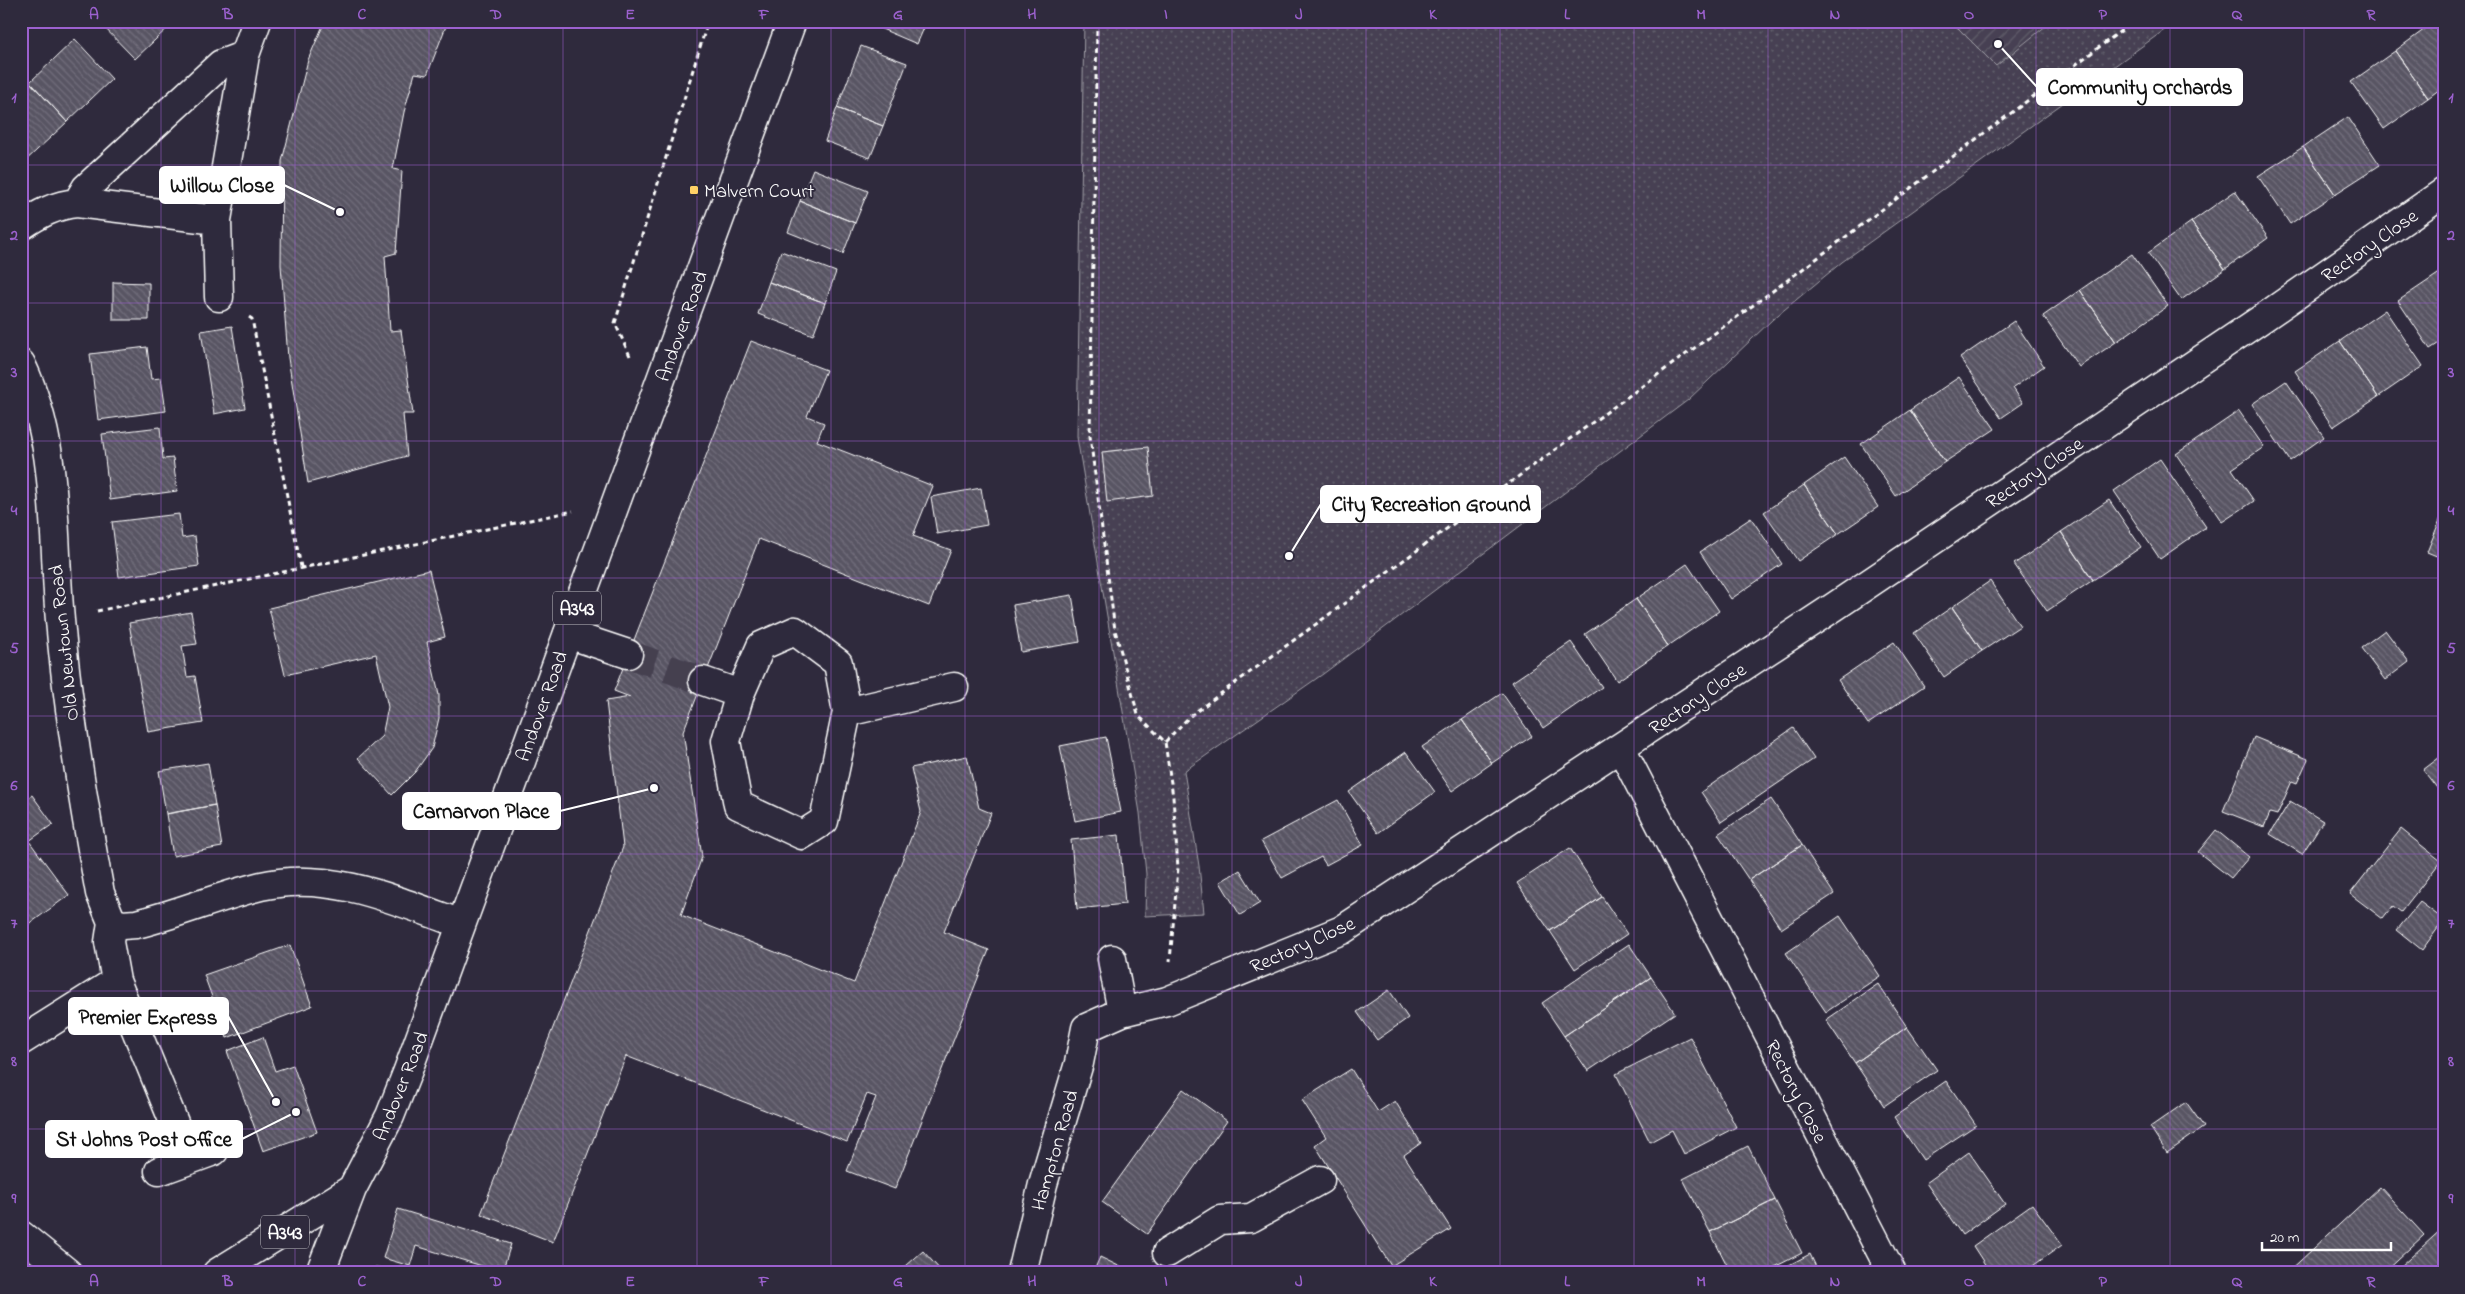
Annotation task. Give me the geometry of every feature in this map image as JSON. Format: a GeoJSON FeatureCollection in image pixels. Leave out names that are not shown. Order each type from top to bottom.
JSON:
{"type":"FeatureCollection","features":[{"type":"Feature","properties":{"kind":"street"},"geometry":{"type":"LineString","coordinates":[[219,297],[217,220],[245,55],[257,21]]}},
{"type":"Feature","properties":{"kind":"street","name":"Andover Road"},"geometry":{"type":"LineString","coordinates":[[320,1273],[352,1189],[390,1116],[792,21]]}},
{"type":"Feature","properties":{"kind":"street"},"geometry":{"type":"LineString","coordinates":[[77,203],[86,188],[221,64],[245,55]]}},
{"type":"Feature","properties":{"kind":"street","name":"Rectory Close"},"geometry":{"type":"LineString","coordinates":[[1086,1028],[1122,1012],[1167,1001],[1342,930],[1621,748],[2260,320],[2444,192]]}},
{"type":"Feature","properties":{"kind":"street"},"geometry":{"type":"LineString","coordinates":[[21,226],[39,214],[61,205],[77,203],[217,220]]}},
{"type":"Feature","properties":{"kind":"street","name":"Old Newtown Road"},"geometry":{"type":"LineString","coordinates":[[21,364],[36,400],[50,460],[54,492],[54,555],[67,700],[100,893],[112,922],[109,942],[116,981],[201,1155],[159,1171]]}},
{"type":"Feature","properties":{"kind":"street"},"geometry":{"type":"LineString","coordinates":[[795,631],[838,663],[847,712],[824,821],[802,835],[738,805],[726,741],[740,694],[761,646],[795,631]]}},
{"type":"Feature","properties":{"kind":"street"},"geometry":{"type":"LineString","coordinates":[[568,634],[628,654]]}},
{"type":"Feature","properties":{"kind":"street"},"geometry":{"type":"LineString","coordinates":[[703,681],[740,694]]}},
{"type":"Feature","properties":{"kind":"street"},"geometry":{"type":"LineString","coordinates":[[847,712],[954,687]]}},
{"type":"Feature","properties":{"kind":"street","name":"Rectory Close"},"geometry":{"type":"LineString","coordinates":[[1621,748],[1892,1273]]}},
{"type":"Feature","properties":{"kind":"street"},"geometry":{"type":"LineString","coordinates":[[112,922],[122,925],[136,924],[262,886],[314,881],[370,892],[461,924]]}},
{"type":"Feature","properties":{"kind":"street"},"geometry":{"type":"LineString","coordinates":[[1112,959],[1122,1012]]}},
{"type":"Feature","properties":{"kind":"street"},"geometry":{"type":"LineString","coordinates":[[21,1041],[116,981]]}},
{"type":"Feature","properties":{"kind":"street","name":"Hampton Road"},"geometry":{"type":"LineString","coordinates":[[1022,1273],[1043,1184],[1078,1063],[1086,1028]]}},
{"type":"Feature","properties":{"kind":"street"},"geometry":{"type":"LineString","coordinates":[[1167,1253],[1220,1220],[1251,1218],[1320,1180]]}},
{"type":"Feature","properties":{"kind":"street","name":"A343"},"geometry":{"type":"LineString","coordinates":[[217,1273],[352,1189]]}},
{"type":"Feature","properties":{"kind":"street"},"geometry":{"type":"LineString","coordinates":[[21,1235],[68,1273]]}},
{"type":"Feature","properties":{"kind":"path"},"geometry":{"type":"LineString","coordinates":[[634,365],[615,323],[708,21]]}},
{"type":"Feature","properties":{"kind":"path"},"geometry":{"type":"LineString","coordinates":[[1097,21],[1090,436],[1115,630],[1138,715],[1165,742],[1173,797],[1178,868],[1167,1001]]}},
{"type":"Feature","properties":{"kind":"path"},"geometry":{"type":"LineString","coordinates":[[1165,742],[1190,716],[1800,271],[2134,21]]}},
{"type":"Feature","properties":{"kind":"path"},"geometry":{"type":"LineString","coordinates":[[219,297],[252,319],[301,567]]}},
{"type":"Feature","properties":{"kind":"path"},"geometry":{"type":"LineString","coordinates":[[60,619],[579,509]]}},
{"type":"Feature","properties":{"kind":"shaded area"},"geometry":{"type":"Polygon","coordinates":[[[1084,21],[2177,21],[1842,262],[1773,319],[1688,400],[1323,674],[1184,771],[1199,866],[1204,913],[1145,916],[1146,874],[1140,813],[1077,437],[1084,21]]]}},
{"type":"Feature","properties":{"kind":"shaded area"},"geometry":{"type":"Polygon","coordinates":[[[1951,21],[2052,21],[1996,66],[1951,21]]]}},
{"type":"Feature","properties":{"kind":"building"},"geometry":{"type":"Polygon","coordinates":[[[98,21],[175,21],[135,59],[98,21]]]}},
{"type":"Feature","properties":{"kind":"building"},"geometry":{"type":"Polygon","coordinates":[[[325,21],[448,21],[427,75],[415,73],[404,112],[393,169],[402,171],[396,253],[385,256],[390,331],[401,330],[413,414],[403,414],[407,456],[308,483],[288,358],[281,265],[282,161],[308,60],[325,21]]]}},
{"type":"Feature","properties":{"kind":"building"},"geometry":{"type":"Polygon","coordinates":[[[863,21],[927,21],[917,44],[863,21]]]}},
{"type":"Feature","properties":{"kind":"building"},"geometry":{"type":"Polygon","coordinates":[[[2436,21],[2439,21],[2444,27],[2444,86],[2428,98],[2395,51],[2436,21]]]}},
{"type":"Feature","properties":{"kind":"building"},"geometry":{"type":"Polygon","coordinates":[[[75,39],[112,79],[67,122],[30,82],[75,39]]]}},
{"type":"Feature","properties":{"kind":"building"},"geometry":{"type":"Polygon","coordinates":[[[861,46],[907,63],[883,126],[837,108],[861,46]]]}},
{"type":"Feature","properties":{"kind":"building"},"geometry":{"type":"Polygon","coordinates":[[[2395,51],[2428,98],[2384,129],[2351,82],[2395,51]]]}},
{"type":"Feature","properties":{"kind":"building"},"geometry":{"type":"Polygon","coordinates":[[[30,82],[67,122],[22,164],[21,90],[30,82]]]}},
{"type":"Feature","properties":{"kind":"building"},"geometry":{"type":"Polygon","coordinates":[[[837,108],[883,126],[870,158],[825,141],[837,108]]]}},
{"type":"Feature","properties":{"kind":"building"},"geometry":{"type":"Polygon","coordinates":[[[2348,117],[2380,165],[2335,194],[2303,147],[2348,117]]]}},
{"type":"Feature","properties":{"kind":"building"},"geometry":{"type":"Polygon","coordinates":[[[2303,147],[2335,194],[2290,224],[2258,176],[2303,147]]]}},
{"type":"Feature","properties":{"kind":"building"},"geometry":{"type":"Polygon","coordinates":[[[813,169],[868,191],[855,223],[800,201],[813,169]]]}},
{"type":"Feature","properties":{"kind":"building"},"geometry":{"type":"Polygon","coordinates":[[[2235,191],[2268,238],[2225,269],[2191,222],[2235,191]]]}},
{"type":"Feature","properties":{"kind":"building"},"geometry":{"type":"Polygon","coordinates":[[[800,201],[855,223],[843,254],[788,232],[800,201]]]}},
{"type":"Feature","properties":{"kind":"building"},"geometry":{"type":"Polygon","coordinates":[[[2191,222],[2225,269],[2181,300],[2148,253],[2191,222]]]}},
{"type":"Feature","properties":{"kind":"building"},"geometry":{"type":"Polygon","coordinates":[[[781,251],[836,272],[825,303],[769,282],[781,251]]]}},
{"type":"Feature","properties":{"kind":"building"},"geometry":{"type":"Polygon","coordinates":[[[2132,254],[2168,306],[2116,342],[2080,290],[2132,254]]]}},
{"type":"Feature","properties":{"kind":"building"},"geometry":{"type":"Polygon","coordinates":[[[2444,270],[2444,340],[2430,349],[2398,301],[2444,270]]]}},
{"type":"Feature","properties":{"kind":"building"},"geometry":{"type":"Polygon","coordinates":[[[113,282],[149,283],[149,320],[113,320],[113,282]]]}},
{"type":"Feature","properties":{"kind":"building"},"geometry":{"type":"Polygon","coordinates":[[[769,282],[825,303],[813,335],[758,314],[769,282]]]}},
{"type":"Feature","properties":{"kind":"building"},"geometry":{"type":"Polygon","coordinates":[[[2080,290],[2116,342],[2079,367],[2043,316],[2080,290]]]}},
{"type":"Feature","properties":{"kind":"building"},"geometry":{"type":"Polygon","coordinates":[[[2385,310],[2423,366],[2378,397],[2340,341],[2385,310]]]}},
{"type":"Feature","properties":{"kind":"building"},"geometry":{"type":"Polygon","coordinates":[[[2014,321],[2044,366],[2013,388],[2023,403],[2001,418],[1960,358],[2014,321]]]}},
{"type":"Feature","properties":{"kind":"building"},"geometry":{"type":"Polygon","coordinates":[[[232,326],[245,408],[214,414],[201,331],[232,326]]]}},
{"type":"Feature","properties":{"kind":"building"},"geometry":{"type":"Polygon","coordinates":[[[751,341],[826,370],[807,416],[824,423],[817,441],[933,486],[913,536],[951,550],[929,606],[759,539],[683,732],[702,857],[681,915],[854,983],[921,812],[911,768],[967,756],[979,808],[991,813],[944,932],[989,950],[895,1189],[847,1171],[876,1097],[867,1094],[847,1142],[626,1056],[553,1242],[481,1214],[623,847],[606,701],[630,697],[614,691],[751,341]]]}},
{"type":"Feature","properties":{"kind":"building"},"geometry":{"type":"Polygon","coordinates":[[[2340,341],[2378,397],[2333,427],[2295,371],[2340,341]]]}},
{"type":"Feature","properties":{"kind":"building"},"geometry":{"type":"Polygon","coordinates":[[[147,347],[151,379],[161,378],[166,411],[98,420],[90,354],[147,347]]]}},
{"type":"Feature","properties":{"kind":"building"},"geometry":{"type":"Polygon","coordinates":[[[1959,377],[1995,429],[1945,462],[1910,410],[1959,377]]]}},
{"type":"Feature","properties":{"kind":"building"},"geometry":{"type":"Polygon","coordinates":[[[2286,381],[2324,437],[2290,461],[2252,404],[2286,381]]]}},
{"type":"Feature","properties":{"kind":"building"},"geometry":{"type":"Polygon","coordinates":[[[1910,410],[1945,462],[1896,496],[1861,444],[1910,410]]]}},
{"type":"Feature","properties":{"kind":"building"},"geometry":{"type":"Polygon","coordinates":[[[2239,411],[2264,447],[2232,469],[2254,501],[2222,522],[2176,454],[2239,411]]]}},
{"type":"Feature","properties":{"kind":"building"},"geometry":{"type":"Polygon","coordinates":[[[160,427],[163,459],[173,458],[177,491],[110,500],[102,434],[160,427]]]}},
{"type":"Feature","properties":{"kind":"building"},"geometry":{"type":"Polygon","coordinates":[[[1148,447],[1153,496],[1107,502],[1102,452],[1148,447]]]}},
{"type":"Feature","properties":{"kind":"building"},"geometry":{"type":"Polygon","coordinates":[[[1844,457],[1878,507],[1838,534],[1804,485],[1844,457]]]}},
{"type":"Feature","properties":{"kind":"building"},"geometry":{"type":"Polygon","coordinates":[[[2160,459],[2206,527],[2160,559],[2114,491],[2160,459]]]}},
{"type":"Feature","properties":{"kind":"building"},"geometry":{"type":"Polygon","coordinates":[[[1804,485],[1838,534],[1798,561],[1764,512],[1804,485]]]}},
{"type":"Feature","properties":{"kind":"building"},"geometry":{"type":"Polygon","coordinates":[[[981,488],[987,525],[937,534],[931,497],[981,488]]]}},
{"type":"Feature","properties":{"kind":"building"},"geometry":{"type":"Polygon","coordinates":[[[2109,500],[2141,547],[2093,580],[2061,532],[2109,500]]]}},
{"type":"Feature","properties":{"kind":"building"},"geometry":{"type":"Polygon","coordinates":[[[179,514],[182,538],[195,536],[199,566],[119,577],[112,522],[179,514]]]}},
{"type":"Feature","properties":{"kind":"building"},"geometry":{"type":"Polygon","coordinates":[[[2442,515],[2444,516],[2444,559],[2427,552],[2442,515]]]}},
{"type":"Feature","properties":{"kind":"building"},"geometry":{"type":"Polygon","coordinates":[[[1751,518],[1782,564],[1731,599],[1700,552],[1751,518]]]}},
{"type":"Feature","properties":{"kind":"building"},"geometry":{"type":"Polygon","coordinates":[[[2061,532],[2093,580],[2047,611],[2014,564],[2061,532]]]}},
{"type":"Feature","properties":{"kind":"building"},"geometry":{"type":"Polygon","coordinates":[[[1687,564],[1719,611],[1668,646],[1636,599],[1687,564]]]}},
{"type":"Feature","properties":{"kind":"building"},"geometry":{"type":"Polygon","coordinates":[[[429,570],[445,637],[427,642],[439,695],[439,718],[432,748],[415,772],[392,795],[358,758],[382,736],[388,707],[376,654],[285,675],[269,608],[429,570]]]}},
{"type":"Feature","properties":{"kind":"building"},"geometry":{"type":"Polygon","coordinates":[[[1990,581],[2020,626],[1982,651],[1952,607],[1990,581]]]}},
{"type":"Feature","properties":{"kind":"building"},"geometry":{"type":"Polygon","coordinates":[[[1072,595],[1080,642],[1021,652],[1013,605],[1072,595]]]}},
{"type":"Feature","properties":{"kind":"building"},"geometry":{"type":"Polygon","coordinates":[[[1636,599],[1668,646],[1617,681],[1585,634],[1636,599]]]}},
{"type":"Feature","properties":{"kind":"building"},"geometry":{"type":"Polygon","coordinates":[[[1952,607],[1982,651],[1944,677],[1914,633],[1952,607]]]}},
{"type":"Feature","properties":{"kind":"building"},"geometry":{"type":"Polygon","coordinates":[[[191,612],[197,644],[182,646],[187,677],[195,676],[203,723],[148,732],[129,623],[191,612]]]}},
{"type":"Feature","properties":{"kind":"building"},"geometry":{"type":"Polygon","coordinates":[[[2385,630],[2409,662],[2385,680],[2361,648],[2385,630]]]}},
{"type":"Feature","properties":{"kind":"building"},"geometry":{"type":"Polygon","coordinates":[[[1571,642],[1602,687],[1543,728],[1512,682],[1571,642]]]}},
{"type":"Feature","properties":{"kind":"building"},"geometry":{"type":"Polygon","coordinates":[[[1894,642],[1924,686],[1868,724],[1838,680],[1894,642]]]}},
{"type":"Feature","properties":{"kind":"building"},"geometry":{"type":"Polygon","coordinates":[[[1502,693],[1532,736],[1492,763],[1462,720],[1502,693]]]}},
{"type":"Feature","properties":{"kind":"building"},"geometry":{"type":"Polygon","coordinates":[[[1462,720],[1492,763],[1452,791],[1422,747],[1462,720]]]}},
{"type":"Feature","properties":{"kind":"building"},"geometry":{"type":"Polygon","coordinates":[[[1793,728],[1814,759],[1721,822],[1701,792],[1793,728]]]}},
{"type":"Feature","properties":{"kind":"building"},"geometry":{"type":"Polygon","coordinates":[[[1106,737],[1121,812],[1075,821],[1060,746],[1106,737]]]}},
{"type":"Feature","properties":{"kind":"building"},"geometry":{"type":"Polygon","coordinates":[[[2254,737],[2308,759],[2297,783],[2292,781],[2277,815],[2270,813],[2264,827],[2223,811],[2254,737]]]}},
{"type":"Feature","properties":{"kind":"building"},"geometry":{"type":"Polygon","coordinates":[[[1406,752],[1435,792],[1378,833],[1349,792],[1406,752]]]}},
{"type":"Feature","properties":{"kind":"building"},"geometry":{"type":"Polygon","coordinates":[[[2444,754],[2444,797],[2423,770],[2444,754]]]}},
{"type":"Feature","properties":{"kind":"building"},"geometry":{"type":"Polygon","coordinates":[[[208,763],[215,805],[166,814],[159,771],[208,763]]]}},
{"type":"Feature","properties":{"kind":"building"},"geometry":{"type":"Polygon","coordinates":[[[32,795],[53,824],[29,841],[69,895],[21,930],[21,802],[32,795]]]}},
{"type":"Feature","properties":{"kind":"building"},"geometry":{"type":"Polygon","coordinates":[[[1771,799],[1802,845],[1749,880],[1718,834],[1771,799]]]}},
{"type":"Feature","properties":{"kind":"building"},"geometry":{"type":"Polygon","coordinates":[[[1338,800],[1363,845],[1326,865],[1321,857],[1282,878],[1261,841],[1338,800]]]}},
{"type":"Feature","properties":{"kind":"building"},"geometry":{"type":"Polygon","coordinates":[[[2290,801],[2323,821],[2302,854],[2270,834],[2290,801]]]}},
{"type":"Feature","properties":{"kind":"building"},"geometry":{"type":"Polygon","coordinates":[[[215,805],[222,847],[173,856],[166,814],[215,805]]]}},
{"type":"Feature","properties":{"kind":"building"},"geometry":{"type":"Polygon","coordinates":[[[2401,829],[2441,861],[2401,912],[2393,906],[2383,919],[2350,894],[2401,829]]]}},
{"type":"Feature","properties":{"kind":"building"},"geometry":{"type":"Polygon","coordinates":[[[2216,830],[2249,857],[2231,878],[2198,852],[2216,830]]]}},
{"type":"Feature","properties":{"kind":"building"},"geometry":{"type":"Polygon","coordinates":[[[1119,835],[1125,904],[1077,909],[1071,840],[1119,835]]]}},
{"type":"Feature","properties":{"kind":"building"},"geometry":{"type":"Polygon","coordinates":[[[1802,845],[1834,894],[1781,929],[1749,880],[1802,845]]]}},
{"type":"Feature","properties":{"kind":"building"},"geometry":{"type":"Polygon","coordinates":[[[1570,848],[1602,897],[1550,931],[1517,883],[1570,848]]]}},
{"type":"Feature","properties":{"kind":"building"},"geometry":{"type":"Polygon","coordinates":[[[1240,870],[1260,903],[1240,915],[1220,882],[1240,870]]]}},
{"type":"Feature","properties":{"kind":"building"},"geometry":{"type":"Polygon","coordinates":[[[1602,897],[1627,934],[1575,969],[1550,931],[1602,897]]]}},
{"type":"Feature","properties":{"kind":"building"},"geometry":{"type":"Polygon","coordinates":[[[2420,902],[2444,920],[2422,950],[2397,930],[2420,902]]]}},
{"type":"Feature","properties":{"kind":"building"},"geometry":{"type":"Polygon","coordinates":[[[1840,916],[1880,976],[1826,1012],[1786,953],[1840,916]]]}},
{"type":"Feature","properties":{"kind":"building"},"geometry":{"type":"Polygon","coordinates":[[[1629,944],[1651,977],[1564,1036],[1542,1003],[1629,944]]]}},
{"type":"Feature","properties":{"kind":"building"},"geometry":{"type":"Polygon","coordinates":[[[290,945],[312,1006],[227,1038],[204,975],[290,945]]]}},
{"type":"Feature","properties":{"kind":"building"},"geometry":{"type":"Polygon","coordinates":[[[1651,977],[1675,1013],[1588,1071],[1564,1036],[1651,977]]]}},
{"type":"Feature","properties":{"kind":"building"},"geometry":{"type":"Polygon","coordinates":[[[1878,984],[1907,1027],[1855,1063],[1826,1020],[1878,984]]]}},
{"type":"Feature","properties":{"kind":"building"},"geometry":{"type":"Polygon","coordinates":[[[1389,990],[1408,1018],[1377,1040],[1357,1012],[1389,990]]]}},
{"type":"Feature","properties":{"kind":"building"},"geometry":{"type":"Polygon","coordinates":[[[1907,1027],[1937,1070],[1884,1106],[1855,1063],[1907,1027]]]}},
{"type":"Feature","properties":{"kind":"building"},"geometry":{"type":"Polygon","coordinates":[[[263,1037],[275,1071],[293,1065],[317,1132],[263,1151],[227,1051],[263,1037]]]}},
{"type":"Feature","properties":{"kind":"building"},"geometry":{"type":"Polygon","coordinates":[[[1690,1037],[1736,1127],[1684,1154],[1672,1130],[1650,1142],[1616,1074],[1690,1037]]]}},
{"type":"Feature","properties":{"kind":"building"},"geometry":{"type":"Polygon","coordinates":[[[1351,1069],[1378,1112],[1395,1101],[1421,1143],[1404,1155],[1451,1229],[1391,1266],[1315,1145],[1326,1137],[1302,1100],[1351,1069]]]}},
{"type":"Feature","properties":{"kind":"building"},"geometry":{"type":"Polygon","coordinates":[[[1946,1081],[1976,1125],[1923,1160],[1894,1117],[1946,1081]]]}},
{"type":"Feature","properties":{"kind":"building"},"geometry":{"type":"Polygon","coordinates":[[[1183,1089],[1227,1121],[1147,1234],[1102,1202],[1183,1089]]]}},
{"type":"Feature","properties":{"kind":"building"},"geometry":{"type":"Polygon","coordinates":[[[2186,1102],[2204,1127],[2167,1153],[2150,1127],[2186,1102]]]}},
{"type":"Feature","properties":{"kind":"building"},"geometry":{"type":"Polygon","coordinates":[[[1748,1146],[1775,1200],[1710,1232],[1683,1179],[1748,1146]]]}},
{"type":"Feature","properties":{"kind":"building"},"geometry":{"type":"Polygon","coordinates":[[[1969,1152],[2005,1204],[1962,1235],[1926,1183],[1969,1152]]]}},
{"type":"Feature","properties":{"kind":"building"},"geometry":{"type":"Polygon","coordinates":[[[2380,1187],[2424,1235],[2383,1273],[2287,1273],[2380,1187]]]}},
{"type":"Feature","properties":{"kind":"building"},"geometry":{"type":"Polygon","coordinates":[[[1775,1200],[1802,1253],[1763,1273],[1731,1273],[1710,1232],[1775,1200]]]}},
{"type":"Feature","properties":{"kind":"building"},"geometry":{"type":"Polygon","coordinates":[[[2032,1204],[2062,1245],[2023,1273],[1977,1273],[1986,1266],[1973,1246],[2032,1204]]]}},
{"type":"Feature","properties":{"kind":"building"},"geometry":{"type":"Polygon","coordinates":[[[398,1209],[511,1244],[502,1272],[416,1246],[410,1266],[383,1258],[398,1209]]]}},
{"type":"Feature","properties":{"kind":"building"},"geometry":{"type":"Polygon","coordinates":[[[2444,1227],[2444,1273],[2403,1273],[2399,1268],[2444,1227]]]}},
{"type":"Feature","properties":{"kind":"building"},"geometry":{"type":"Polygon","coordinates":[[[923,1251],[943,1273],[898,1273],[923,1251]]]}},
{"type":"Feature","properties":{"kind":"building"},"geometry":{"type":"Polygon","coordinates":[[[1810,1254],[1819,1273],[1774,1273],[1810,1254]]]}},
{"type":"Feature","properties":{"kind":"building"},"geometry":{"type":"Polygon","coordinates":[[[1100,1257],[1133,1273],[1093,1273],[1100,1257]]]}},
{"type":"Feature","properties":{"kind":"building"},"geometry":{"type":"Polygon","coordinates":[[[375,1267],[417,1271],[430,1273],[374,1273],[375,1267]]]}},
{"type":"Feature","properties":{"kind":"tunnel"},"geometry":{"type":"LineString","coordinates":[[628,654],[703,681]]}},
{"type":"Feature","properties":{"kind":"place","name":"Community Orchards"},"geometry":{"type":"Point","coordinates":[1998,44]}},
{"type":"Feature","properties":{"kind":"place","name":"Malvern Court"},"geometry":{"type":"Point","coordinates":[694,190]}},
{"type":"Feature","properties":{"kind":"place","name":"Willow Close"},"geometry":{"type":"Point","coordinates":[340,212]}},
{"type":"Feature","properties":{"kind":"place","name":"City Recreation Ground"},"geometry":{"type":"Point","coordinates":[1289,556]}},
{"type":"Feature","properties":{"kind":"place","name":"Carnarvon Place"},"geometry":{"type":"Point","coordinates":[654,788]}},
{"type":"Feature","properties":{"kind":"place","name":"Premier Express"},"geometry":{"type":"Point","coordinates":[276,1102]}},
{"type":"Feature","properties":{"kind":"place","name":"St Johns Post Office"},"geometry":{"type":"Point","coordinates":[296,1112]}}]}
